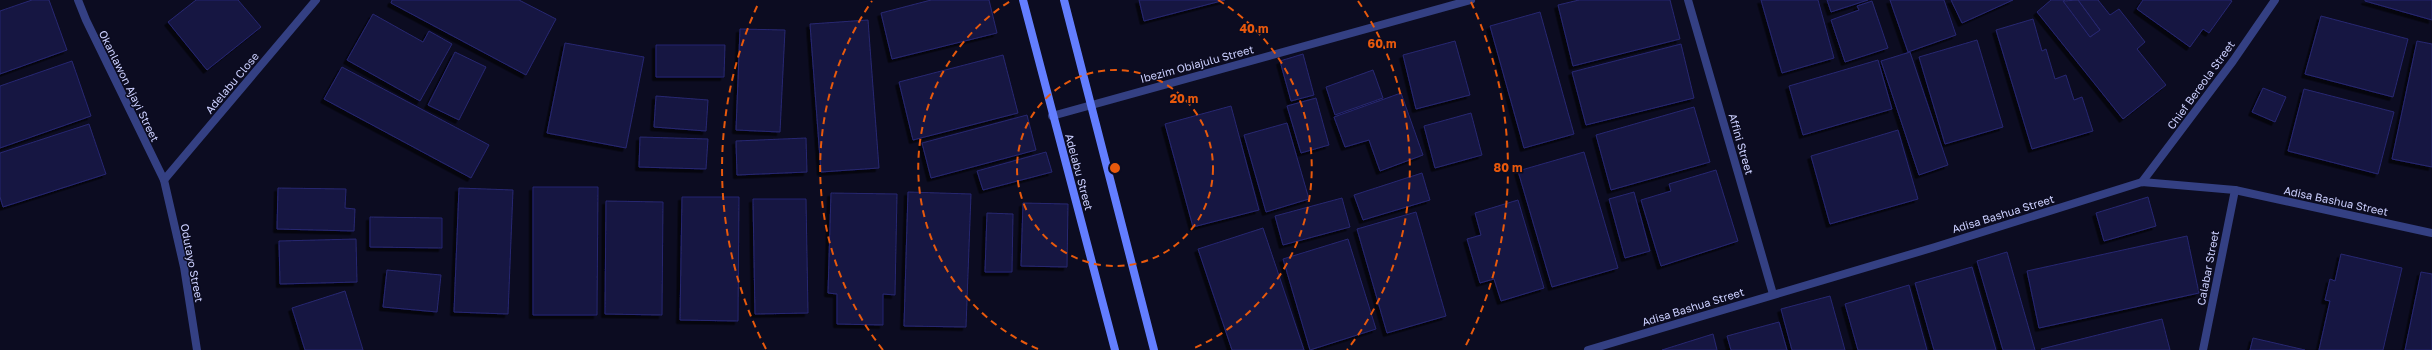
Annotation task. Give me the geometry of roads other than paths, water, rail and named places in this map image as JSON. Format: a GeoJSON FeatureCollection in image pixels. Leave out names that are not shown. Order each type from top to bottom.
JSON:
{"type":"FeatureCollection","features":[{"type":"Feature","properties":{"kind":"main road","name":"Adelabu Street"},"geometry":{"type":"LineString","coordinates":[[1023,0],[1052,116],[1116,350]]}},
{"type":"Feature","properties":{"kind":"main road"},"geometry":{"type":"LineString","coordinates":[[1064,0],[1154,350]]}},
{"type":"Feature","properties":{"kind":"street","name":"Okanlawon Ajayi Street"},"geometry":{"type":"LineString","coordinates":[[78,0],[86,20],[164,180]]}},
{"type":"Feature","properties":{"kind":"street","name":"Adelabu Close"},"geometry":{"type":"LineString","coordinates":[[164,180],[316,0]]}},
{"type":"Feature","properties":{"kind":"street","name":"Ibezim Obiajulu Street"},"geometry":{"type":"LineString","coordinates":[[1052,116],[1448,3],[1471,0]]}},
{"type":"Feature","properties":{"kind":"street","name":"Affini Street"},"geometry":{"type":"LineString","coordinates":[[1688,0],[1773,294]]}},
{"type":"Feature","properties":{"kind":"street","name":"Chief Bereola Street"},"geometry":{"type":"LineString","coordinates":[[2142,182],[2234,61],[2274,0]]}},
{"type":"Feature","properties":{"kind":"street","name":"Odutayo Street"},"geometry":{"type":"LineString","coordinates":[[164,180],[184,267],[197,350]]}},
{"type":"Feature","properties":{"kind":"street","name":"Adisa Bashua Street"},"geometry":{"type":"LineString","coordinates":[[1588,350],[1935,247],[2142,182],[2235,190],[2432,233]]}},
{"type":"Feature","properties":{"kind":"street","name":"Calabar Street"},"geometry":{"type":"LineString","coordinates":[[2203,350],[2235,190]]}}]}
